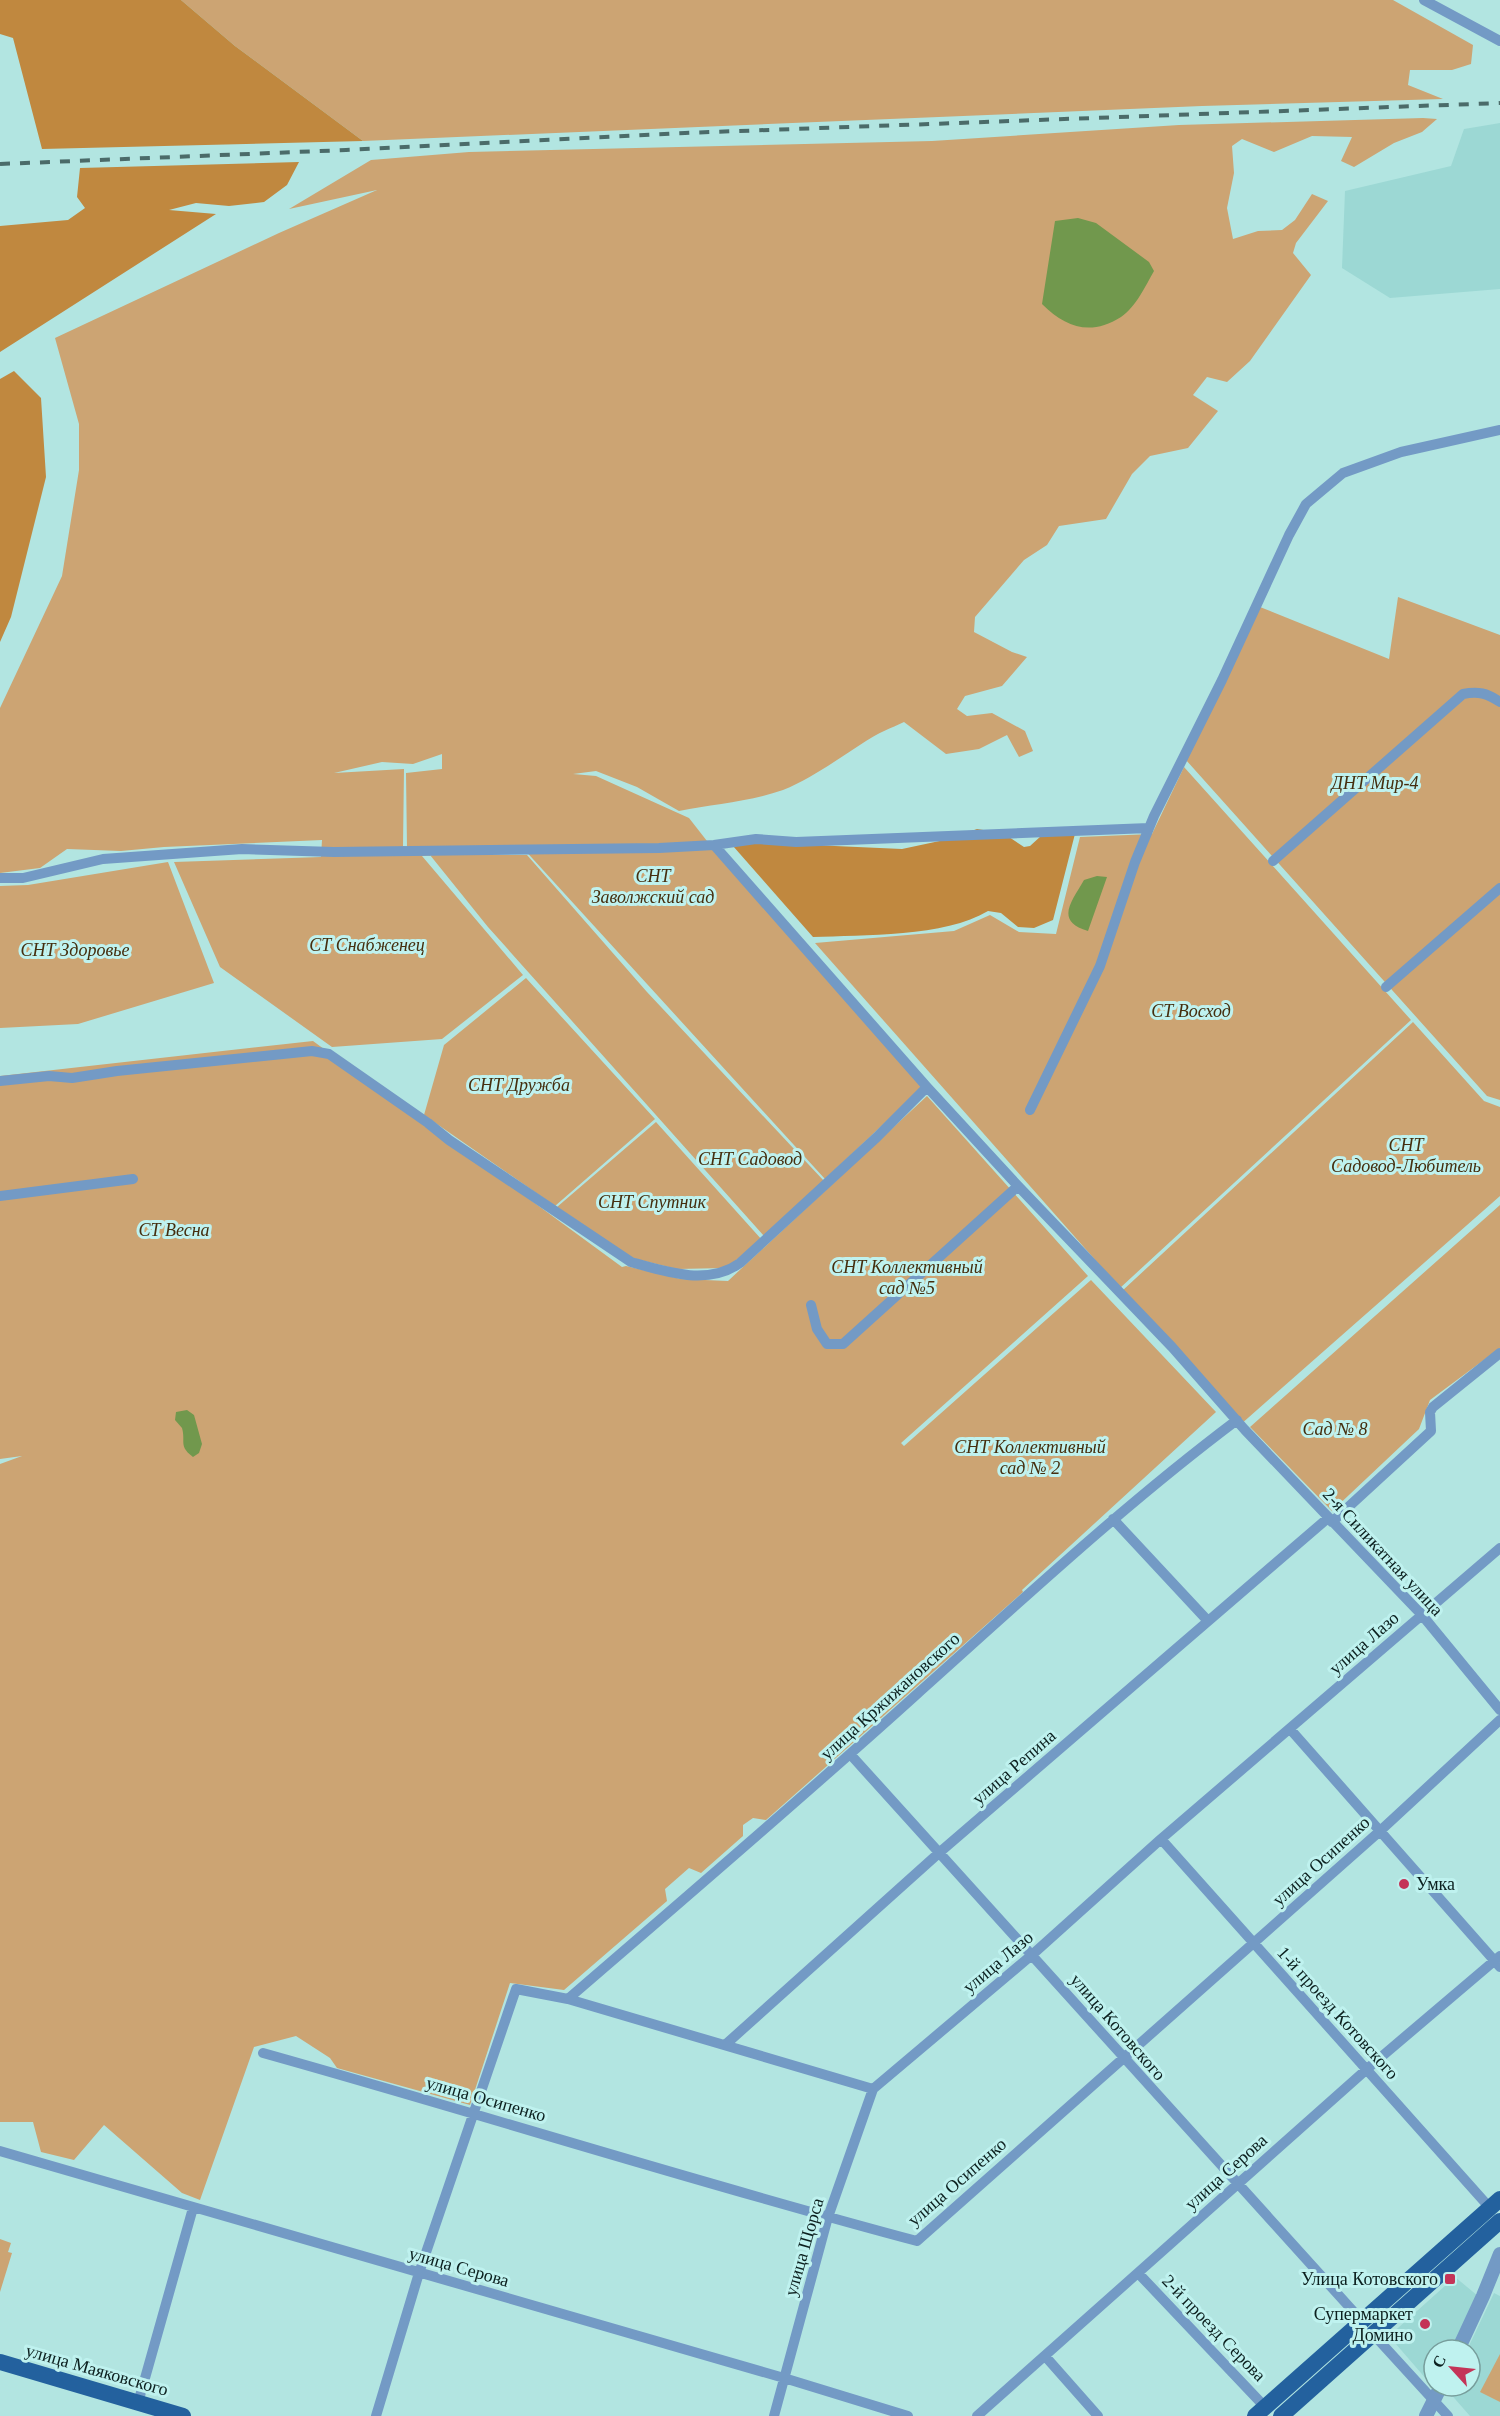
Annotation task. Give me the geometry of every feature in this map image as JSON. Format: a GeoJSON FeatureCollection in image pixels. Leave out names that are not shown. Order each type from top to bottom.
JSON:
{"type":"FeatureCollection","features":[{"type":"Feature","properties":{"kind":"main road"},"geometry":{"type":"LineString","coordinates":[[1281,2416],[1368,2328],[1497,2210]]}},
{"type":"Feature","properties":{"kind":"main road"},"geometry":{"type":"LineString","coordinates":[[1260,2411],[1368,2328]]}},
{"type":"Feature","properties":{"kind":"main road","name":"улица Маяковского"},"geometry":{"type":"LineString","coordinates":[[0,2362],[183,2416]]}},
{"type":"Feature","properties":{"kind":"street"},"geometry":{"type":"LineString","coordinates":[[1424,0],[1500,41]]}},
{"type":"Feature","properties":{"kind":"street"},"geometry":{"type":"LineString","coordinates":[[1030,1110],[1100,966],[1135,862],[1149,828],[1306,504],[1343,473],[1401,452],[1500,430]]}},
{"type":"Feature","properties":{"kind":"street"},"geometry":{"type":"LineString","coordinates":[[1273,861],[1463,694],[1476,691],[1500,702]]}},
{"type":"Feature","properties":{"kind":"street"},"geometry":{"type":"LineString","coordinates":[[0,878],[23,878],[103,859],[242,849],[334,852],[658,848],[714,845],[756,839],[796,842],[1149,828]]}},
{"type":"Feature","properties":{"kind":"street","name":"2-я Силикатная улица"},"geometry":{"type":"LineString","coordinates":[[714,845],[927,1087],[1018,1186],[1172,1347],[1330,1520],[1422,1615],[1500,1710]]}},
{"type":"Feature","properties":{"kind":"street"},"geometry":{"type":"LineString","coordinates":[[1386,987],[1500,888]]}},
{"type":"Feature","properties":{"kind":"street"},"geometry":{"type":"LineString","coordinates":[[0,1081],[49,1076],[72,1078],[117,1071],[312,1051],[329,1054],[449,1140],[631,1262],[659,1270],[705,1276],[727,1272],[740,1263],[877,1137],[927,1087]]}},
{"type":"Feature","properties":{"kind":"street"},"geometry":{"type":"LineString","coordinates":[[0,1196],[133,1179]]}},
{"type":"Feature","properties":{"kind":"street"},"geometry":{"type":"LineString","coordinates":[[811,1305],[817,1329],[827,1344],[843,1344],[1018,1186]]}},
{"type":"Feature","properties":{"kind":"street","name":"улица Репина"},"geometry":{"type":"LineString","coordinates":[[725,2045],[940,1852],[1208,1621],[1330,1520],[1431,1431],[1430,1412],[1433,1407],[1500,1353]]}},
{"type":"Feature","properties":{"kind":"street","name":"улица Кржижановского"},"geometry":{"type":"LineString","coordinates":[[568,2000],[850,1754],[1113,1519],[1177,1465],[1237,1420]]}},
{"type":"Feature","properties":{"kind":"street"},"geometry":{"type":"LineString","coordinates":[[1113,1519],[1208,1621]]}},
{"type":"Feature","properties":{"kind":"street","name":"улица Лазо"},"geometry":{"type":"LineString","coordinates":[[873,2089],[1033,1954],[1161,1839],[1500,1548]]}},
{"type":"Feature","properties":{"kind":"street","name":"улица Осипенко"},"geometry":{"type":"LineString","coordinates":[[263,2053],[917,2241],[1380,1831],[1500,1720]]}},
{"type":"Feature","properties":{"kind":"street"},"geometry":{"type":"LineString","coordinates":[[1290,1729],[1498,1961]]}},
{"type":"Feature","properties":{"kind":"street","name":"улица Котовского"},"geometry":{"type":"LineString","coordinates":[[850,1754],[1448,2416]]}},
{"type":"Feature","properties":{"kind":"street","name":"1-й проезд Котовского"},"geometry":{"type":"LineString","coordinates":[[1161,1839],[1497,2210]]}},
{"type":"Feature","properties":{"kind":"street","name":"улица Серова"},"geometry":{"type":"LineString","coordinates":[[976,2416],[1367,2069],[1498,1961]]}},
{"type":"Feature","properties":{"kind":"street"},"geometry":{"type":"LineString","coordinates":[[376,2416],[419,2272],[516,1989],[568,2000],[873,2089]]}},
{"type":"Feature","properties":{"kind":"street","name":"улица Щорса"},"geometry":{"type":"LineString","coordinates":[[774,2416],[828,2217],[873,2089]]}},
{"type":"Feature","properties":{"kind":"street","name":"улица Серова"},"geometry":{"type":"LineString","coordinates":[[0,2151],[908,2416]]}},
{"type":"Feature","properties":{"kind":"street"},"geometry":{"type":"LineString","coordinates":[[138,2403],[193,2208]]}},
{"type":"Feature","properties":{"kind":"street"},"geometry":{"type":"LineString","coordinates":[[1464,2338],[1484,2296],[1500,2254]]}},
{"type":"Feature","properties":{"kind":"street","name":"2-й проезд Серова"},"geometry":{"type":"LineString","coordinates":[[1138,2273],[1260,2411]]}},
{"type":"Feature","properties":{"kind":"street"},"geometry":{"type":"LineString","coordinates":[[1045,2356],[1098,2416]]}},
{"type":"Feature","properties":{"kind":"street"},"geometry":{"type":"LineString","coordinates":[[1426,2416],[1434,2400]]}},
{"type":"Feature","properties":{"kind":"shaded area"},"geometry":{"type":"Polygon","coordinates":[[[0,0],[181,0],[235,46],[363,141],[42,149],[13,38],[0,34],[0,0]]]}},
{"type":"Feature","properties":{"kind":"shaded area"},"geometry":{"type":"Polygon","coordinates":[[[1500,123],[1500,289],[1390,298],[1342,268],[1345,191],[1451,166],[1464,129],[1500,123]]]}},
{"type":"Feature","properties":{"kind":"shaded area"},"geometry":{"type":"Polygon","coordinates":[[[299,162],[287,185],[264,202],[229,206],[196,203],[169,210],[216,214],[0,352],[0,226],[68,220],[85,208],[77,197],[80,168],[299,162]]]}},
{"type":"Feature","properties":{"kind":"shaded area"},"geometry":{"type":"Polygon","coordinates":[[[1078,218],[1096,223],[1149,262],[1154,271],[1126,313],[1110,323],[1089,328],[1079,327],[1060,319],[1042,304],[1055,221],[1078,218]]]}},
{"type":"Feature","properties":{"kind":"shaded area"},"geometry":{"type":"Polygon","coordinates":[[[14,371],[41,398],[46,477],[11,617],[0,642],[0,379],[14,371]]]}},
{"type":"Feature","properties":{"kind":"shaded area"},"geometry":{"type":"Polygon","coordinates":[[[1077,826],[1053,920],[1034,928],[1018,927],[1001,913],[988,911],[970,920],[927,930],[879,935],[813,937],[733,846],[747,842],[902,849],[949,839],[977,829],[1003,833],[1024,847],[1030,846],[1041,836],[1077,826]]]}},
{"type":"Feature","properties":{"kind":"shaded area"},"geometry":{"type":"Polygon","coordinates":[[[1097,876],[1107,877],[1088,931],[1071,922],[1069,910],[1084,880],[1097,876]]]}},
{"type":"Feature","properties":{"kind":"shaded area"},"geometry":{"type":"Polygon","coordinates":[[[187,1410],[194,1415],[202,1444],[199,1453],[193,1457],[184,1447],[182,1428],[175,1420],[176,1412],[187,1410]]]}},
{"type":"Feature","properties":{"kind":"shaded area"},"geometry":{"type":"Polygon","coordinates":[[[1455,2277],[1478,2296],[1458,2338],[1422,2338],[1422,2374],[1389,2336],[1455,2277]]]}},
{"type":"Feature","properties":{"kind":"shaded area"},"geometry":{"type":"Polygon","coordinates":[[[1494,2293],[1500,2296],[1500,2416],[1470,2416],[1454,2398],[1482,2398],[1482,2338],[1473,2338],[1494,2293]]]}},
{"type":"Feature","properties":{"kind":"green space"},"geometry":{"type":"Polygon","coordinates":[[[181,0],[1393,0],[1473,45],[1471,64],[1452,70],[1410,70],[1408,85],[1443,99],[1202,106],[363,141],[235,46],[181,0]]]}},
{"type":"Feature","properties":{"kind":"green space"},"geometry":{"type":"Polygon","coordinates":[[[1437,119],[1422,132],[1394,143],[1354,167],[1341,161],[1352,137],[1312,136],[1274,152],[1242,139],[1232,146],[1234,173],[1227,208],[1233,239],[1258,231],[1282,230],[1295,220],[1312,194],[1328,201],[1296,243],[1293,253],[1311,275],[1250,361],[1227,382],[1207,377],[1193,395],[1218,411],[1188,448],[1150,456],[1132,474],[1106,519],[1059,526],[1047,545],[1024,560],[975,617],[974,632],[1012,652],[1027,657],[1002,686],[965,696],[957,709],[967,716],[992,713],[1025,731],[1033,751],[1019,757],[1007,735],[979,749],[946,754],[904,722],[875,736],[815,774],[783,790],[744,800],[679,811],[637,787],[596,771],[573,774],[596,776],[689,818],[714,850],[923,1087],[825,1179],[522,847],[422,856],[523,975],[442,1039],[332,1047],[220,967],[174,862],[321,857],[322,840],[121,851],[67,849],[40,868],[0,873],[0,708],[62,576],[79,470],[79,424],[55,338],[279,233],[377,190],[289,209],[371,160],[469,152],[932,141],[1179,125],[1437,119]],[[442,754],[413,764],[382,762],[334,773],[404,769],[403,846],[407,847],[406,773],[442,769],[442,754]]]}},
{"type":"Feature","properties":{"kind":"green space","name":"ДНТ Мир-4"},"geometry":{"type":"Polygon","coordinates":[[[1398,597],[1500,635],[1500,1100],[1487,1096],[1186,760],[1260,607],[1389,659],[1398,597]]]}},
{"type":"Feature","properties":{"kind":"green space","name":"СТ Восход"},"geometry":{"type":"Polygon","coordinates":[[[1184,767],[1411,1020],[1120,1288],[815,943],[954,931],[990,915],[1019,932],[1056,934],[1080,837],[1152,834],[1184,767]]]}},
{"type":"Feature","properties":{"kind":"green space","name":"СНТ Садовод"},"geometry":{"type":"Polygon","coordinates":[[[430,855],[527,855],[647,992],[824,1181],[765,1237],[488,927],[430,855]]]}},
{"type":"Feature","properties":{"kind":"green space","name":"СНТ Здоровье"},"geometry":{"type":"Polygon","coordinates":[[[168,862],[214,983],[78,1024],[0,1028],[0,886],[28,885],[168,862]]]}},
{"type":"Feature","properties":{"kind":"green space","name":"СНТ Дружба"},"geometry":{"type":"Polygon","coordinates":[[[526,978],[655,1119],[555,1206],[424,1115],[444,1045],[526,978]]]}},
{"type":"Feature","properties":{"kind":"green space","name":"СНТ Садовод-Любитель"},"geometry":{"type":"Polygon","coordinates":[[[1413,1022],[1484,1101],[1500,1107],[1500,1196],[1240,1425],[1122,1291],[1413,1022]]]}},
{"type":"Feature","properties":{"kind":"green space"},"geometry":{"type":"Polygon","coordinates":[[[313,1041],[622,1267],[681,1279],[728,1281],[927,1096],[1088,1276],[901,1443],[904,1446],[1091,1280],[1216,1412],[1022,1590],[1023,1592],[766,1820],[753,1818],[743,1825],[743,1836],[701,1873],[689,1868],[665,1889],[667,1901],[564,1990],[510,1983],[470,2105],[337,2068],[330,2058],[296,2036],[254,2047],[200,2200],[182,2193],[104,2125],[74,2160],[41,2152],[33,2122],[0,2122],[0,1464],[22,1456],[0,1459],[0,1076],[313,1041]]]}},
{"type":"Feature","properties":{"kind":"green space","name":"СНТ Спутник"},"geometry":{"type":"Polygon","coordinates":[[[656,1122],[762,1240],[726,1268],[677,1269],[632,1258],[557,1207],[656,1122]]]}},
{"type":"Feature","properties":{"kind":"green space","name":"Сад № 8"},"geometry":{"type":"Polygon","coordinates":[[[1500,1205],[1500,1348],[1430,1400],[1419,1429],[1332,1511],[1250,1427],[1500,1205]]]}},
{"type":"Feature","properties":{"kind":"green space"},"geometry":{"type":"Polygon","coordinates":[[[0,2239],[11,2243],[8,2252],[12,2253],[0,2292],[0,2239]]]}},
{"type":"Feature","properties":{"kind":"green space"},"geometry":{"type":"Polygon","coordinates":[[[1500,2354],[1500,2402],[1482,2393],[1482,2388],[1500,2354]]]}},
{"type":"Feature","properties":{"kind":"railway"},"geometry":{"type":"LineString","coordinates":[[0,164],[685,133],[1500,103]]}},
{"type":"Feature","properties":{"kind":"place","name":"Умка"},"geometry":{"type":"Point","coordinates":[1404,1884]}},
{"type":"Feature","properties":{"kind":"place","name":"Улица Котовского"},"geometry":{"type":"Point","coordinates":[1450,2279]}},
{"type":"Feature","properties":{"kind":"place","name":"Супермаркет Домино"},"geometry":{"type":"Point","coordinates":[1425,2324]}},
{"type":"Feature","properties":{"kind":"park label","name":"СНТ Заволжский сад"},"geometry":{"type":"Point","coordinates":[653,886]}},
{"type":"Feature","properties":{"kind":"park label","name":"СТ Снабженец"},"geometry":{"type":"Point","coordinates":[367,945]}},
{"type":"Feature","properties":{"kind":"park label","name":"СТ Весна"},"geometry":{"type":"Point","coordinates":[174,1230]}},
{"type":"Feature","properties":{"kind":"park label","name":"СНТ Коллективный сад №5"},"geometry":{"type":"Point","coordinates":[907,1277]}},
{"type":"Feature","properties":{"kind":"park label","name":"СНТ Коллективный сад № 2"},"geometry":{"type":"Point","coordinates":[1030,1457]}}]}
